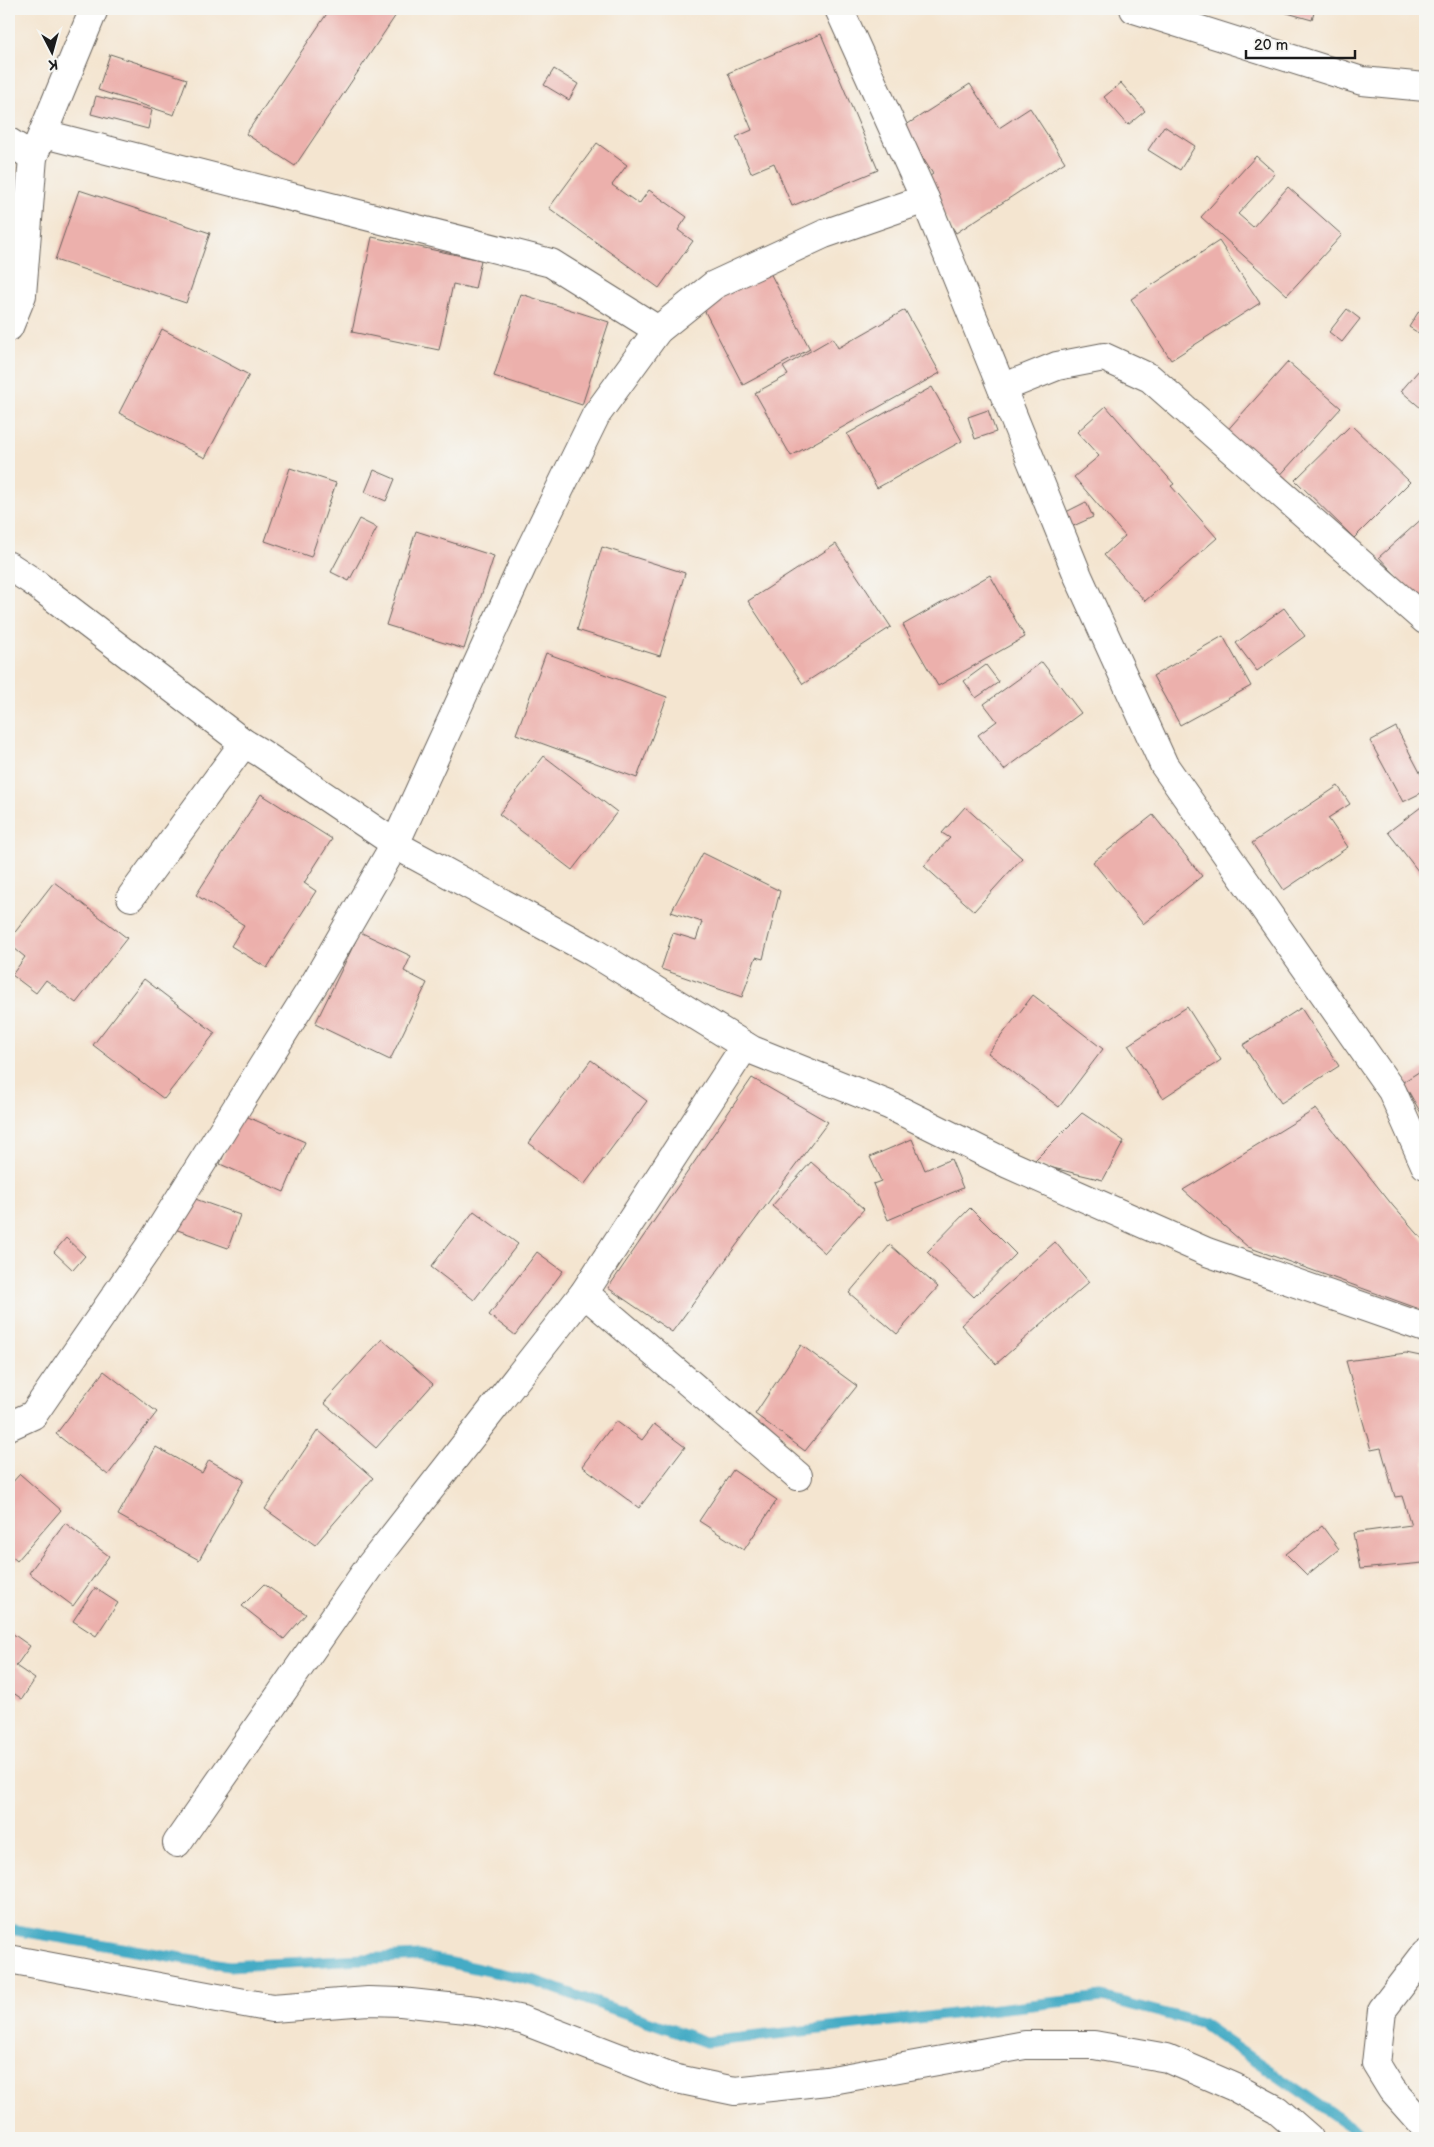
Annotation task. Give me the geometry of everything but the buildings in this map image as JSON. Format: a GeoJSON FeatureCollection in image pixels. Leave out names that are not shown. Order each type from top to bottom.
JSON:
{"type":"FeatureCollection","features":[{"type":"Feature","properties":{"kind":"street"},"geometry":{"type":"LineString","coordinates":[[9,326],[22,295],[38,146],[94,9]]}},
{"type":"Feature","properties":{"kind":"street"},"geometry":{"type":"LineString","coordinates":[[839,9],[925,199],[1078,576],[1164,765],[1392,1091],[1425,1165]]}},
{"type":"Feature","properties":{"kind":"street"},"geometry":{"type":"LineString","coordinates":[[1134,9],[1362,81],[1425,87]]}},
{"type":"Feature","properties":{"kind":"street"},"geometry":{"type":"LineString","coordinates":[[9,142],[38,146],[551,262],[658,330]]}},
{"type":"Feature","properties":{"kind":"street"},"geometry":{"type":"LineString","coordinates":[[9,1444],[21,1420],[154,1241],[316,981],[395,844],[524,562],[596,415],[658,330],[714,285],[824,234],[925,199]]}},
{"type":"Feature","properties":{"kind":"street"},"geometry":{"type":"LineString","coordinates":[[1002,388],[1056,366],[1104,357],[1150,378],[1425,620]]}},
{"type":"Feature","properties":{"kind":"street"},"geometry":{"type":"LineString","coordinates":[[9,566],[32,581],[244,743],[262,753],[395,844],[593,952],[752,1050],[889,1105],[1008,1164],[1207,1252],[1425,1328]]}},
{"type":"Feature","properties":{"kind":"street"},"geometry":{"type":"LineString","coordinates":[[132,897],[244,743]]}},
{"type":"Feature","properties":{"kind":"street"},"geometry":{"type":"LineString","coordinates":[[177,1843],[368,1567],[584,1293],[745,1046]]}},
{"type":"Feature","properties":{"kind":"street"},"geometry":{"type":"LineString","coordinates":[[584,1293],[798,1476]]}},
{"type":"Feature","properties":{"kind":"street"},"geometry":{"type":"LineString","coordinates":[[1425,1954],[1382,2010],[1376,2064],[1392,2090],[1425,2127]]}},
{"type":"Feature","properties":{"kind":"street"},"geometry":{"type":"LineString","coordinates":[[9,1959],[272,2008],[368,2001],[401,2002],[476,2010],[522,2020],[672,2078],[735,2090],[827,2081],[1025,2045],[1094,2045],[1167,2058],[1201,2072],[1234,2087],[1276,2110],[1309,2138]]}},
{"type":"Feature","properties":{"kind":"waterway"},"geometry":{"type":"LineString","coordinates":[[9,1929],[229,1966],[419,1956],[535,1981],[706,2042],[1102,1997],[1201,2023],[1367,2138]]}}]}
